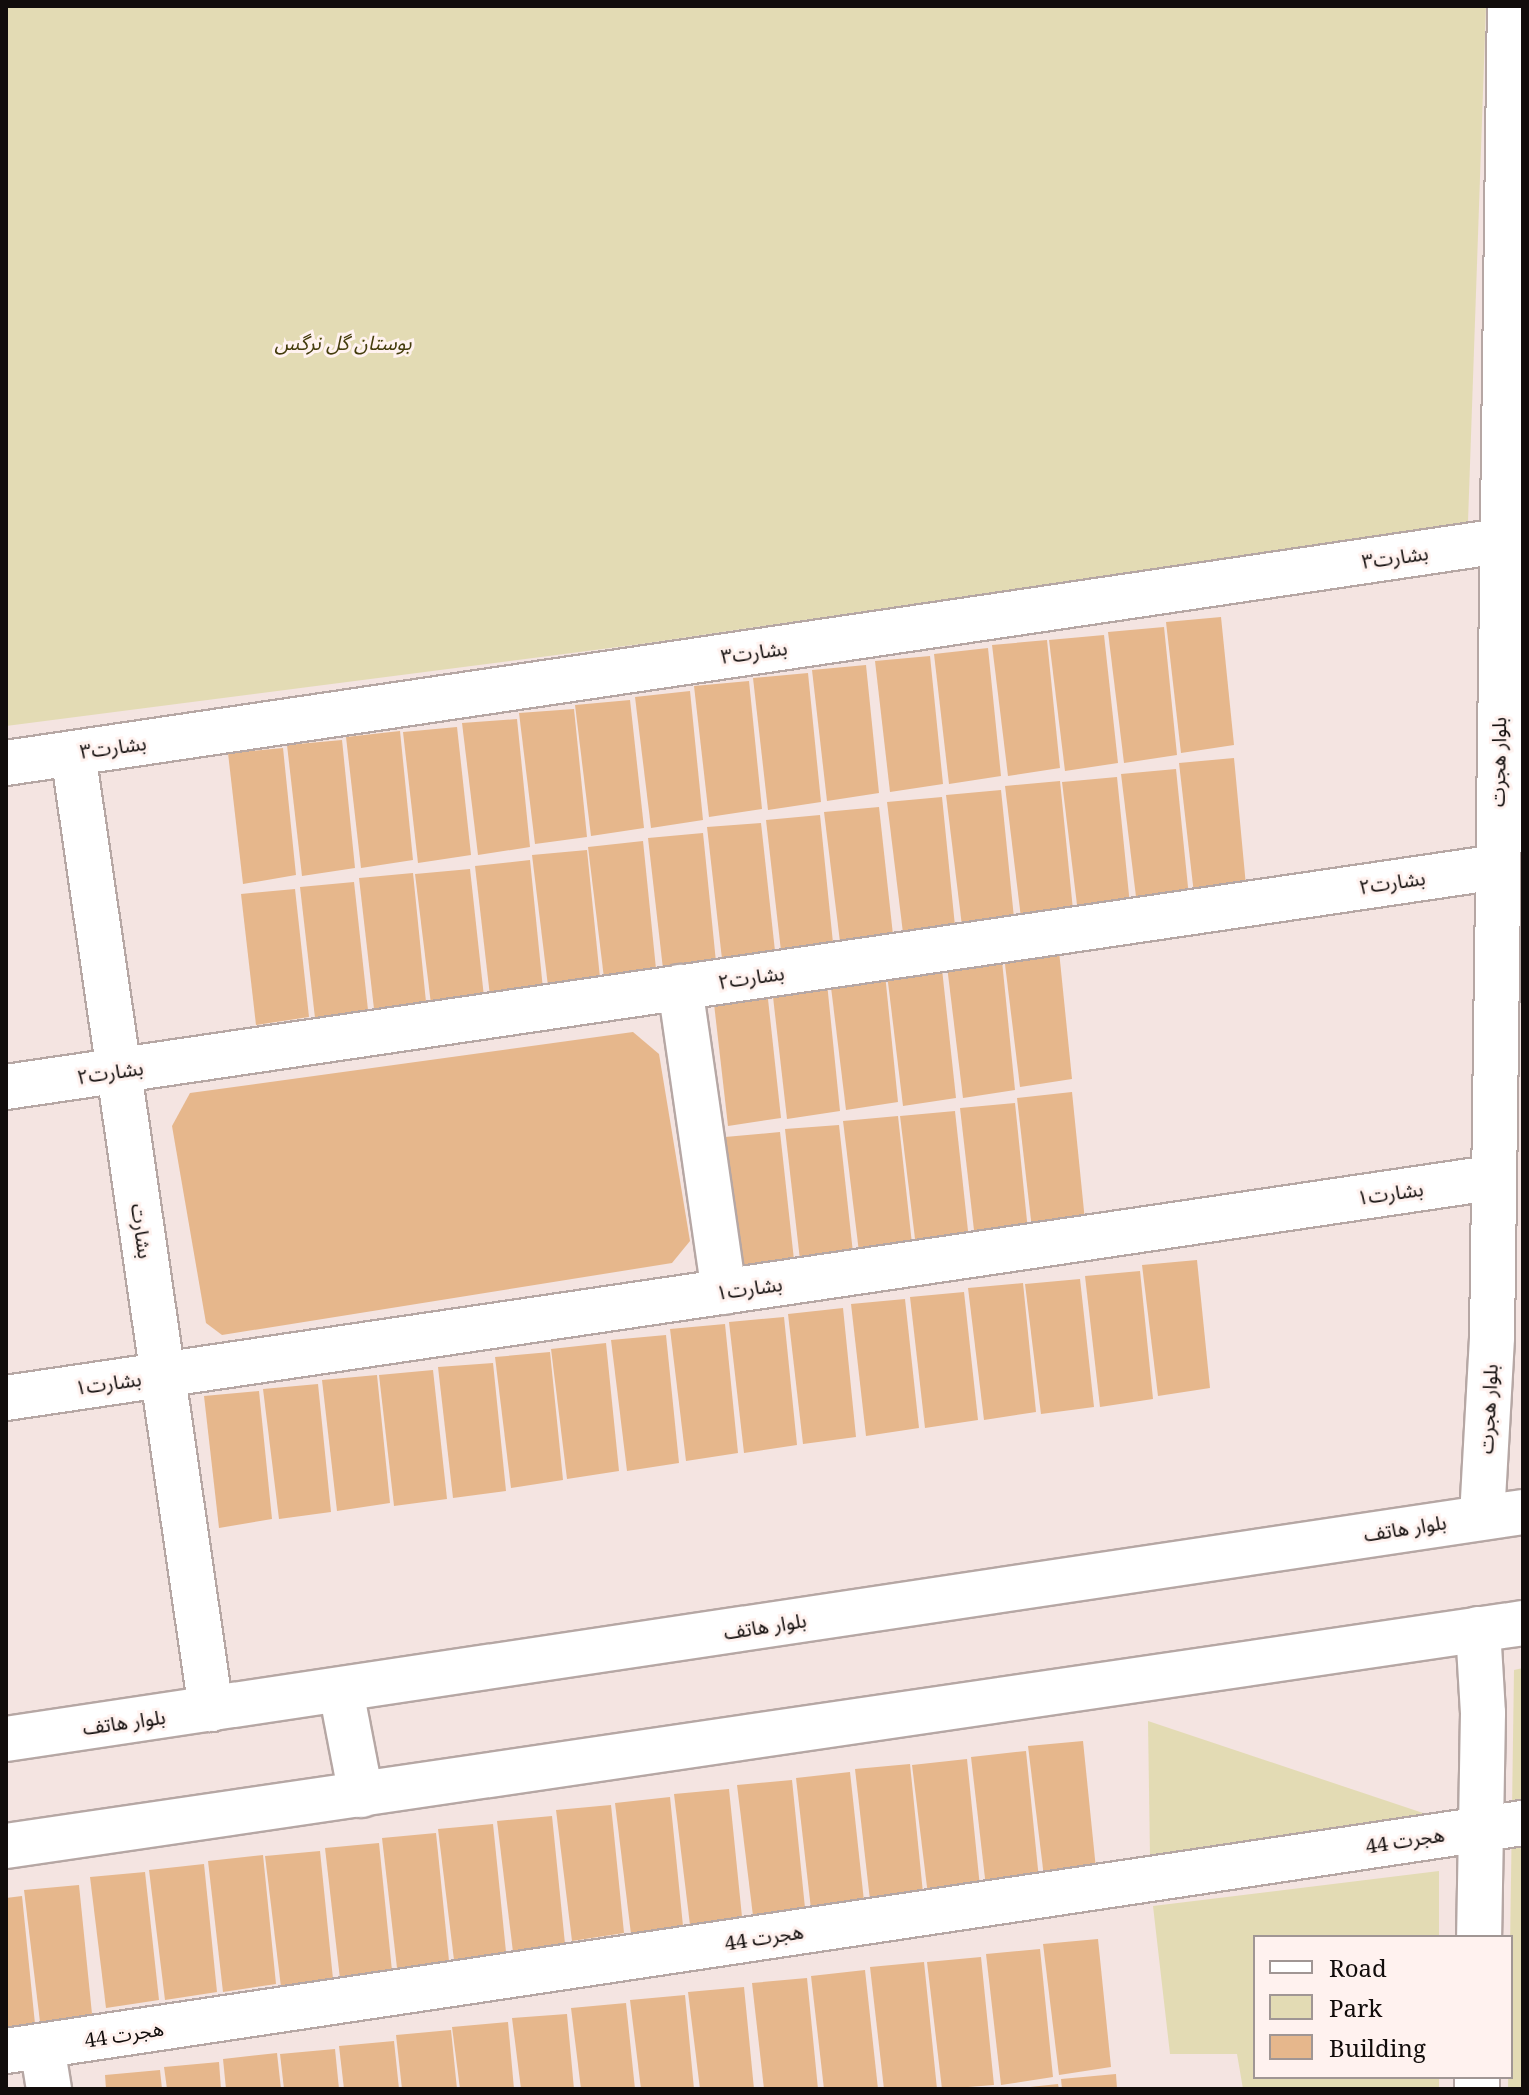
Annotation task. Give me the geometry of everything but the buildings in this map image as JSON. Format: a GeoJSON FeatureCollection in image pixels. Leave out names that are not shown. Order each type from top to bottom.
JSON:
{"type":"FeatureCollection","features":[{"type":"Feature","properties":{"kind":"street","name":"بلوار هجرت"},"geometry":{"type":"LineString","coordinates":[[1502,1514],[1508,1346],[1491,1178],[1510,6]]}},
{"type":"Feature","properties":{"kind":"street","name":"بشارت۳"},"geometry":{"type":"LineString","coordinates":[[6,763],[1501,541]]}},
{"type":"Feature","properties":{"kind":"street","name":"بشارت"},"geometry":{"type":"LineString","coordinates":[[73,753],[211,1709]]}},
{"type":"Feature","properties":{"kind":"street","name":"بشارت۲"},"geometry":{"type":"LineString","coordinates":[[6,1087],[1497,867]]}},
{"type":"Feature","properties":{"kind":"street"},"geometry":{"type":"LineString","coordinates":[[680,987],[724,1292]]}},
{"type":"Feature","properties":{"kind":"street","name":"بشارت۱"},"geometry":{"type":"LineString","coordinates":[[6,1398],[1491,1178]]}},
{"type":"Feature","properties":{"kind":"street","name":"بلوار هاتف"},"geometry":{"type":"LineString","coordinates":[[6,1739],[1502,1514]]}},
{"type":"Feature","properties":{"kind":"street"},"geometry":{"type":"LineString","coordinates":[[6,1846],[1523,1623]]}},
{"type":"Feature","properties":{"kind":"street"},"geometry":{"type":"LineString","coordinates":[[1478,1629],[1479,1935]]}},
{"type":"Feature","properties":{"kind":"street"},"geometry":{"type":"LineString","coordinates":[[341,1691],[361,1795]]}},
{"type":"Feature","properties":{"kind":"street","name":"هجرت 44"},"geometry":{"type":"LineString","coordinates":[[24,2048],[1523,1823]]}},
{"type":"Feature","properties":{"kind":"street"},"geometry":{"type":"LineString","coordinates":[[24,2048],[49,2089]]}},
{"type":"Feature","properties":{"kind":"green space","name":"بوستان گل نرگس"},"geometry":{"type":"Polygon","coordinates":[[[6,6],[1486,6],[1468,522],[641,644],[6,726],[6,6]]]}},
{"type":"Feature","properties":{"kind":"green space"},"geometry":{"type":"Polygon","coordinates":[[[1523,1668],[1523,2089],[1508,2089],[1508,2079],[1513,2079],[1513,1935],[1510,1935],[1514,1670],[1523,1668]]]}},
{"type":"Feature","properties":{"kind":"green space"},"geometry":{"type":"Polygon","coordinates":[[[1148,1721],[1435,1817],[1150,1857],[1148,1721]]]}},
{"type":"Feature","properties":{"kind":"green space"},"geometry":{"type":"Polygon","coordinates":[[[1439,1871],[1439,1935],[1253,1935],[1253,2079],[1439,2079],[1439,2089],[1243,2089],[1237,2054],[1170,2054],[1153,1906],[1439,1871]]]}}]}
